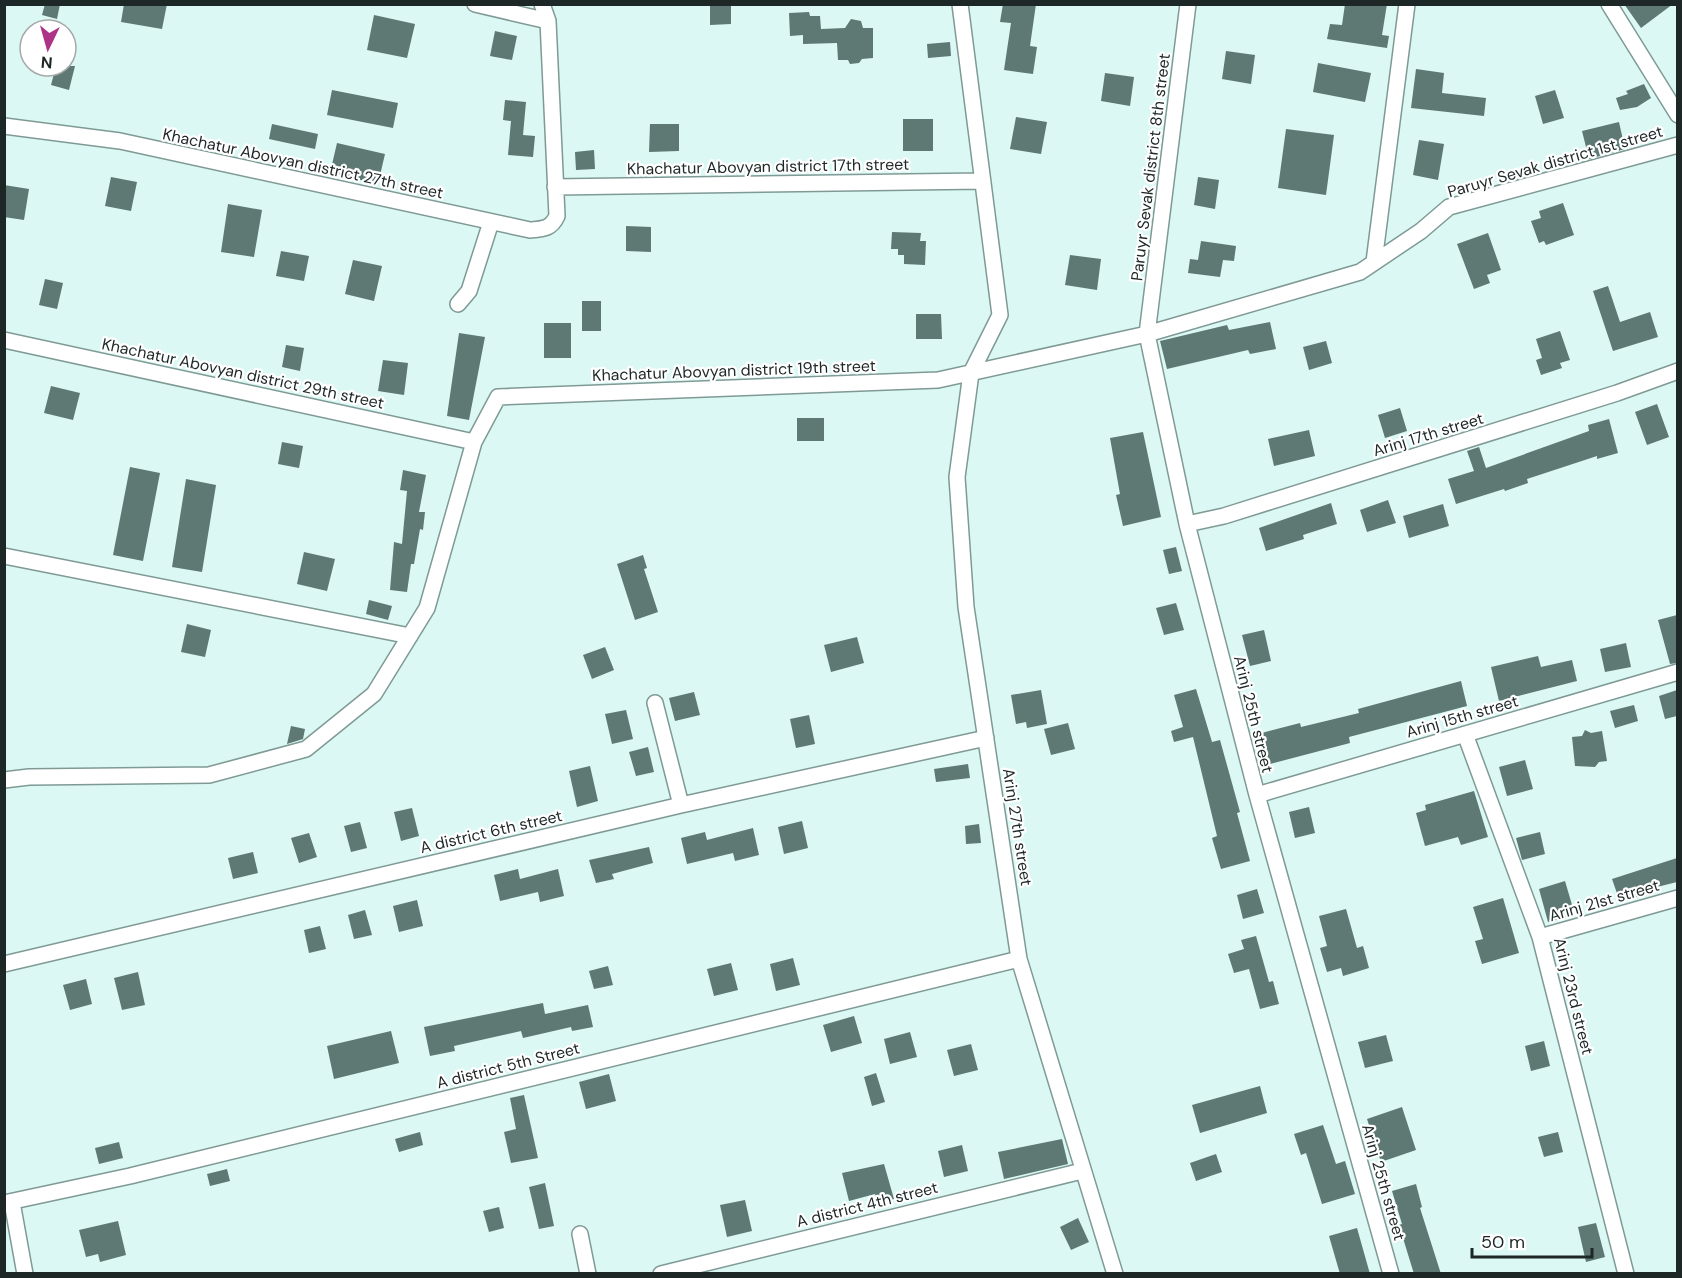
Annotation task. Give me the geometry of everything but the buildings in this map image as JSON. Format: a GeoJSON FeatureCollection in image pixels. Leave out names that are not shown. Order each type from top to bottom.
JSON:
{"type":"FeatureCollection","features":[{"type":"Feature","properties":{"kind":"street"},"geometry":{"type":"LineString","coordinates":[[475,4],[548,21]]}},
{"type":"Feature","properties":{"kind":"street"},"geometry":{"type":"LineString","coordinates":[[543,4],[548,21],[555,187]]}},
{"type":"Feature","properties":{"kind":"street","name":"Arinj 27th street"},"geometry":{"type":"LineString","coordinates":[[960,4],[1000,315],[971,374],[957,477],[966,607],[1019,959],[1115,1274]]}},
{"type":"Feature","properties":{"kind":"street","name":"Paruyr Sevak district 8th street"},"geometry":{"type":"LineString","coordinates":[[1147,334],[1188,4]]}},
{"type":"Feature","properties":{"kind":"street"},"geometry":{"type":"LineString","coordinates":[[1374,262],[1407,4]]}},
{"type":"Feature","properties":{"kind":"street"},"geometry":{"type":"LineString","coordinates":[[1609,4],[1677,115]]}},
{"type":"Feature","properties":{"kind":"street","name":"Khachatur Abovyan district 27th street"},"geometry":{"type":"LineString","coordinates":[[4,126],[120,141],[530,230],[544,229],[553,224],[557,216],[555,187]]}},
{"type":"Feature","properties":{"kind":"street","name":"Paruyr Sevak district 1st street"},"geometry":{"type":"LineString","coordinates":[[1147,334],[1360,272],[1421,231],[1449,207],[1677,145]]}},
{"type":"Feature","properties":{"kind":"street","name":"Khachatur Abovyan district 17th street"},"geometry":{"type":"LineString","coordinates":[[555,187],[982,182]]}},
{"type":"Feature","properties":{"kind":"street"},"geometry":{"type":"LineString","coordinates":[[458,304],[469,291],[491,222]]}},
{"type":"Feature","properties":{"kind":"street"},"geometry":{"type":"LineString","coordinates":[[971,374],[1147,334]]}},
{"type":"Feature","properties":{"kind":"street","name":"Arinj 25th street"},"geometry":{"type":"LineString","coordinates":[[1147,334],[1187,524],[1257,795],[1391,1274]]}},
{"type":"Feature","properties":{"kind":"street","name":"Khachatur Abovyan district 29th street"},"geometry":{"type":"LineString","coordinates":[[4,340],[474,442]]}},
{"type":"Feature","properties":{"kind":"street","name":"Arinj 17th street"},"geometry":{"type":"LineString","coordinates":[[1187,524],[1236,513],[1617,393],[1677,371]]}},
{"type":"Feature","properties":{"kind":"street","name":"Khachatur Abovyan district 19th street"},"geometry":{"type":"LineString","coordinates":[[474,442],[498,397],[938,380],[971,374]]}},
{"type":"Feature","properties":{"kind":"street"},"geometry":{"type":"LineString","coordinates":[[4,780],[29,777],[209,775],[306,749],[374,694],[427,608],[474,442]]}},
{"type":"Feature","properties":{"kind":"street"},"geometry":{"type":"LineString","coordinates":[[4,556],[410,636]]}},
{"type":"Feature","properties":{"kind":"street","name":"Arinj 15th street"},"geometry":{"type":"LineString","coordinates":[[1257,795],[1677,672]]}},
{"type":"Feature","properties":{"kind":"street"},"geometry":{"type":"LineString","coordinates":[[655,703],[681,805]]}},
{"type":"Feature","properties":{"kind":"street","name":"Arinj 23rd street"},"geometry":{"type":"LineString","coordinates":[[1465,734],[1540,937],[1626,1274]]}},
{"type":"Feature","properties":{"kind":"street","name":"A district 6th street"},"geometry":{"type":"LineString","coordinates":[[4,964],[681,805],[986,738]]}},
{"type":"Feature","properties":{"kind":"street","name":"Arinj 21st street"},"geometry":{"type":"LineString","coordinates":[[1540,937],[1677,898]]}},
{"type":"Feature","properties":{"kind":"street","name":"A district 5th Street"},"geometry":{"type":"LineString","coordinates":[[8,1203],[142,1173],[1019,959]]}},
{"type":"Feature","properties":{"kind":"street","name":"A district 4th street"},"geometry":{"type":"LineString","coordinates":[[661,1274],[1082,1171]]}},
{"type":"Feature","properties":{"kind":"street"},"geometry":{"type":"LineString","coordinates":[[8,1203],[26,1274]]}},
{"type":"Feature","properties":{"kind":"street"},"geometry":{"type":"LineString","coordinates":[[580,1234],[588,1274]]}}]}
